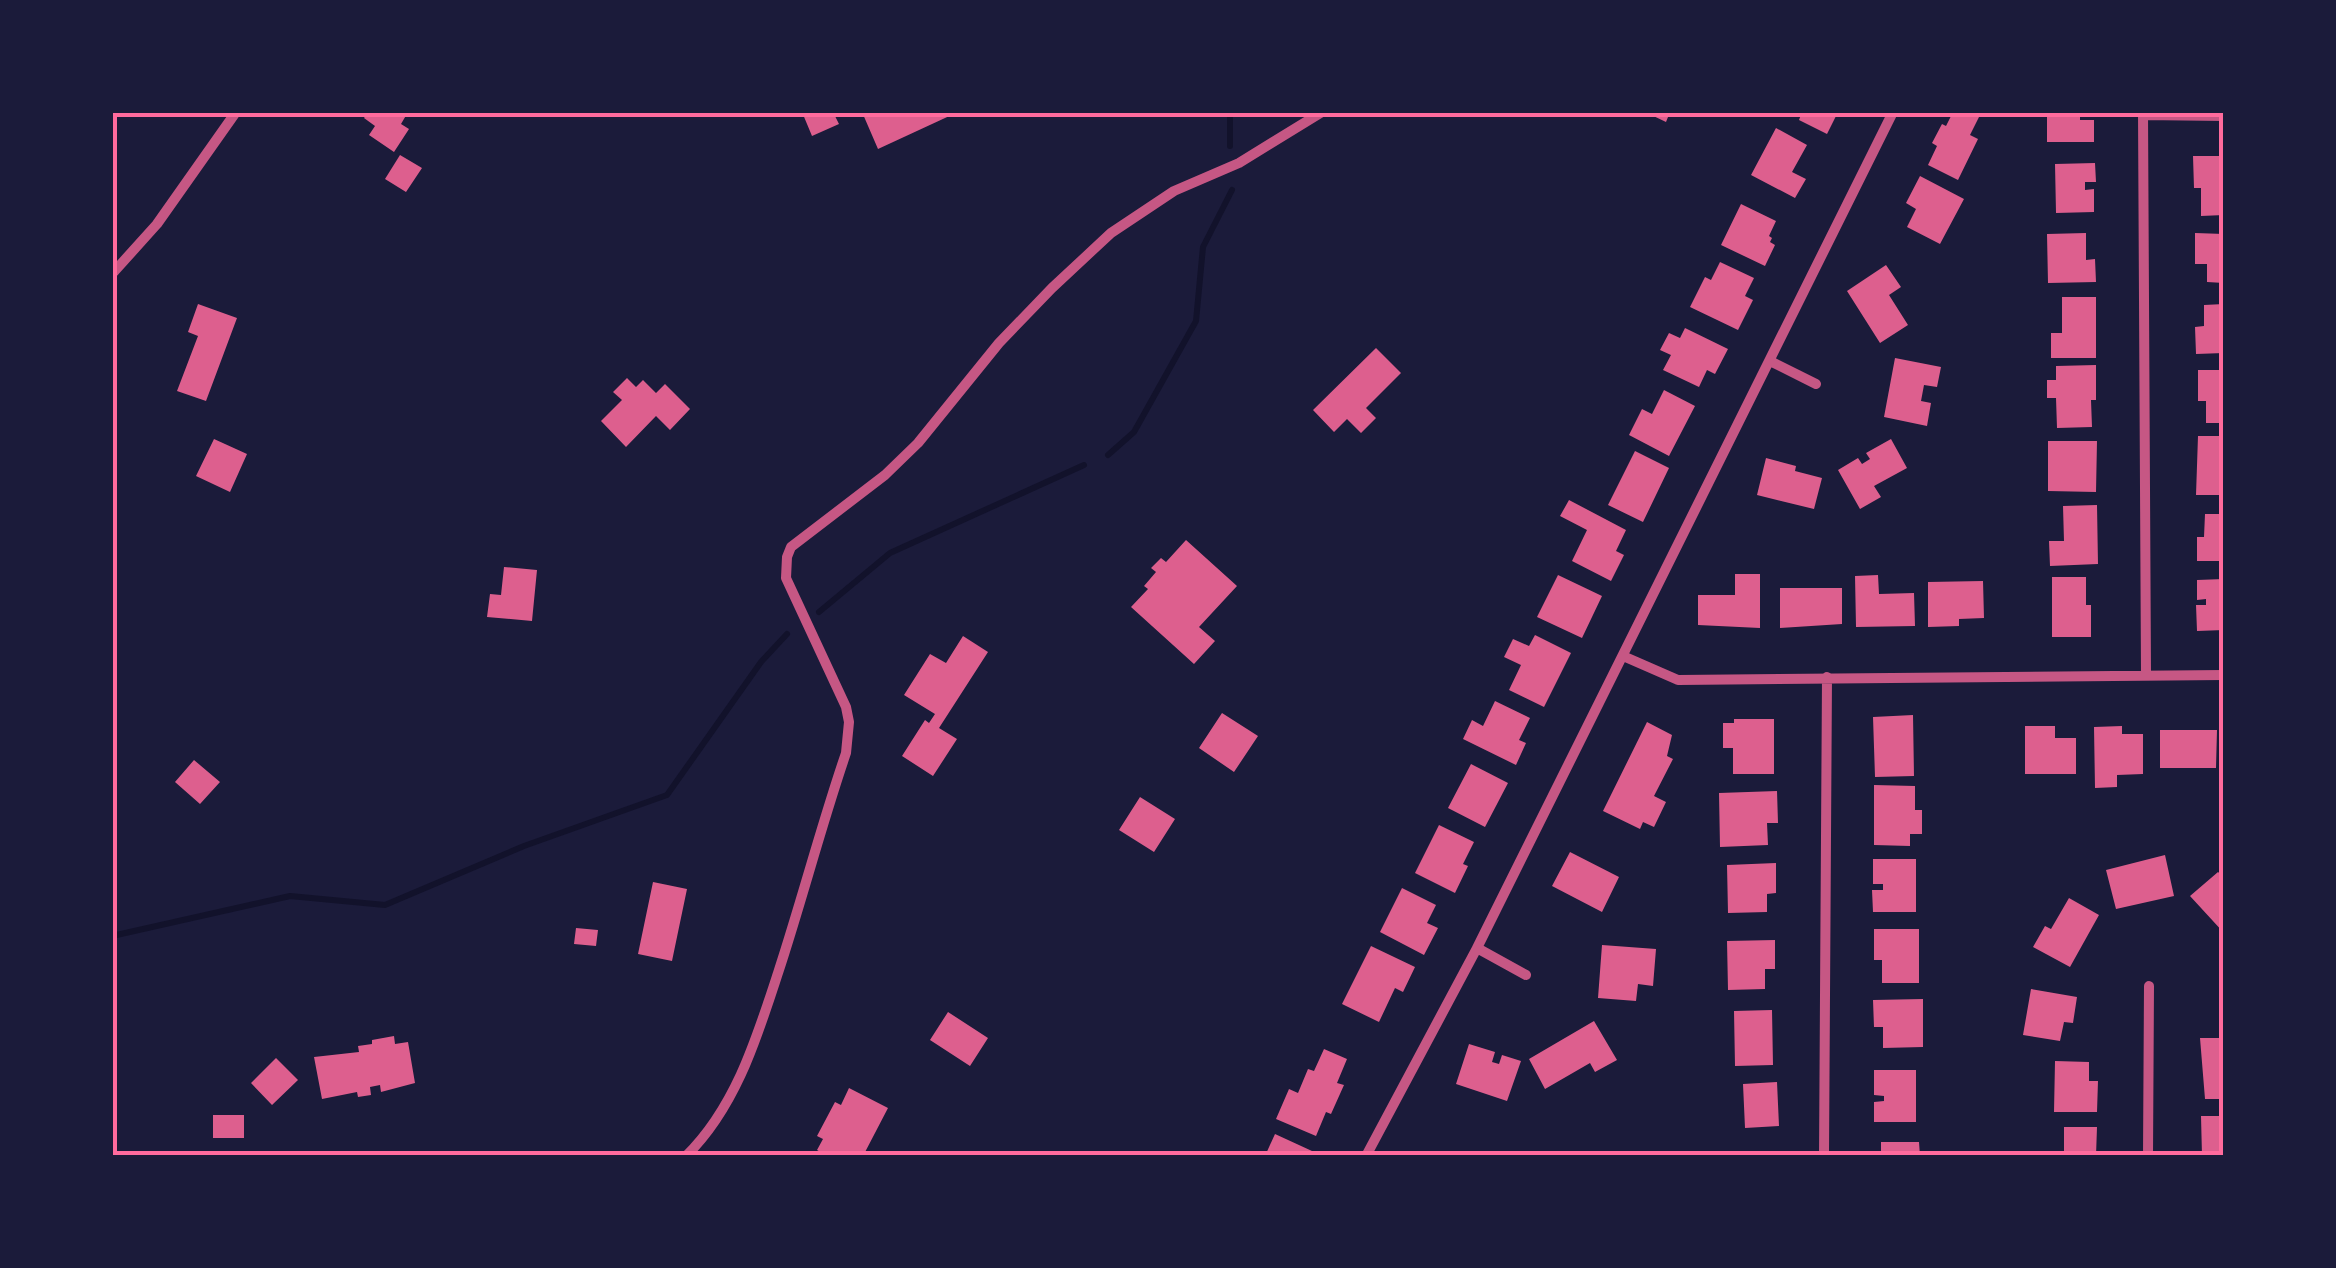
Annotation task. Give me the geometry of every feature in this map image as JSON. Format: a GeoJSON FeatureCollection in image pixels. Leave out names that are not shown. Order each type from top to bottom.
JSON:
{"type":"FeatureCollection","features":[{"type":"Feature","properties":{"kind":"street"},"geometry":{"type":"LineString","coordinates":[[112,274],[157,224],[236,112]]}},
{"type":"Feature","properties":{"kind":"street"},"geometry":{"type":"LineString","coordinates":[[686,1156],[707,1133],[732,1091],[760,1030],[846,754],[846,708],[786,578],[791,547],[885,474],[918,443],[999,343],[1111,233],[1174,191],[1239,163],[1322,112]]}},
{"type":"Feature","properties":{"kind":"street"},"geometry":{"type":"LineString","coordinates":[[1366,1156],[1477,948],[1893,112]]}},
{"type":"Feature","properties":{"kind":"street"},"geometry":{"type":"LineString","coordinates":[[2146,675],[2143,114],[2224,116]]}},
{"type":"Feature","properties":{"kind":"street"},"geometry":{"type":"LineString","coordinates":[[1770,361],[1816,384]]}},
{"type":"Feature","properties":{"kind":"street"},"geometry":{"type":"LineString","coordinates":[[1624,656],[1678,680],[2224,675]]}},
{"type":"Feature","properties":{"kind":"street"},"geometry":{"type":"LineString","coordinates":[[1824,1156],[1827,677]]}},
{"type":"Feature","properties":{"kind":"street"},"geometry":{"type":"LineString","coordinates":[[1477,948],[1526,975]]}},
{"type":"Feature","properties":{"kind":"street"},"geometry":{"type":"LineString","coordinates":[[2148,1156],[2149,986]]}},
{"type":"Feature","properties":{"kind":"building"},"geometry":{"type":"Polygon","coordinates":[[[368,112],[408,112],[401,124],[409,129],[394,152],[369,135],[375,126],[364,118],[368,112]]]}},
{"type":"Feature","properties":{"kind":"building"},"geometry":{"type":"Polygon","coordinates":[[[802,112],[833,112],[839,124],[812,136],[802,112]]]}},
{"type":"Feature","properties":{"kind":"building"},"geometry":{"type":"Polygon","coordinates":[[[862,112],[958,112],[878,149],[862,112]]]}},
{"type":"Feature","properties":{"kind":"building"},"geometry":{"type":"Polygon","coordinates":[[[1645,112],[1670,112],[1666,122],[1645,112]]]}},
{"type":"Feature","properties":{"kind":"building"},"geometry":{"type":"Polygon","coordinates":[[[1802,112],[1838,112],[1827,134],[1799,120],[1802,112]]]}},
{"type":"Feature","properties":{"kind":"building"},"geometry":{"type":"Polygon","coordinates":[[[1953,112],[1980,115],[1970,135],[1978,139],[1958,180],[1928,165],[1937,146],[1932,143],[1953,112]]]}},
{"type":"Feature","properties":{"kind":"building"},"geometry":{"type":"Polygon","coordinates":[[[2047,112],[2080,112],[2080,120],[2094,120],[2094,142],[2047,142],[2047,112]]]}},
{"type":"Feature","properties":{"kind":"building"},"geometry":{"type":"Polygon","coordinates":[[[1776,128],[1807,145],[1792,172],[1806,179],[1795,198],[1751,175],[1776,128]]]}},
{"type":"Feature","properties":{"kind":"building"},"geometry":{"type":"Polygon","coordinates":[[[400,155],[422,168],[406,192],[385,179],[400,155]]]}},
{"type":"Feature","properties":{"kind":"building"},"geometry":{"type":"Polygon","coordinates":[[[2193,156],[2224,156],[2224,215],[2201,216],[2201,188],[2194,188],[2193,156]]]}},
{"type":"Feature","properties":{"kind":"building"},"geometry":{"type":"Polygon","coordinates":[[[2095,163],[2096,182],[2085,182],[2085,190],[2094,189],[2094,212],[2056,213],[2055,164],[2095,163]]]}},
{"type":"Feature","properties":{"kind":"building"},"geometry":{"type":"Polygon","coordinates":[[[1920,176],[1964,199],[1940,244],[1907,227],[1916,209],[1906,203],[1920,176]]]}},
{"type":"Feature","properties":{"kind":"building"},"geometry":{"type":"Polygon","coordinates":[[[1741,204],[1776,221],[1769,236],[1775,245],[1765,266],[1721,245],[1741,204]]]}},
{"type":"Feature","properties":{"kind":"building"},"geometry":{"type":"Polygon","coordinates":[[[2086,233],[2086,260],[2095,259],[2096,282],[2048,283],[2047,234],[2086,233]]]}},
{"type":"Feature","properties":{"kind":"building"},"geometry":{"type":"Polygon","coordinates":[[[2195,233],[2224,234],[2224,283],[2207,282],[2207,264],[2195,264],[2195,233]]]}},
{"type":"Feature","properties":{"kind":"building"},"geometry":{"type":"Polygon","coordinates":[[[1720,262],[1754,278],[1745,296],[1753,300],[1738,330],[1690,307],[1705,277],[1711,280],[1720,262]]]}},
{"type":"Feature","properties":{"kind":"building"},"geometry":{"type":"Polygon","coordinates":[[[1886,265],[1901,287],[1889,295],[1908,325],[1880,343],[1847,291],[1886,265]]]}},
{"type":"Feature","properties":{"kind":"building"},"geometry":{"type":"Polygon","coordinates":[[[2062,297],[2096,297],[2096,358],[2051,358],[2051,333],[2062,333],[2062,297]]]}},
{"type":"Feature","properties":{"kind":"building"},"geometry":{"type":"Polygon","coordinates":[[[198,304],[237,318],[206,401],[177,391],[198,336],[188,332],[198,304]]]}},
{"type":"Feature","properties":{"kind":"building"},"geometry":{"type":"Polygon","coordinates":[[[2224,304],[2224,353],[2196,354],[2195,327],[2204,326],[2204,305],[2224,304]]]}},
{"type":"Feature","properties":{"kind":"building"},"geometry":{"type":"Polygon","coordinates":[[[1685,328],[1728,349],[1715,374],[1707,370],[1699,387],[1663,370],[1671,355],[1660,350],[1669,333],[1680,338],[1685,328]]]}},
{"type":"Feature","properties":{"kind":"building"},"geometry":{"type":"Polygon","coordinates":[[[1376,348],[1401,373],[1366,408],[1376,418],[1361,433],[1347,419],[1334,432],[1313,410],[1376,348]]]}},
{"type":"Feature","properties":{"kind":"building"},"geometry":{"type":"Polygon","coordinates":[[[1895,358],[1941,367],[1937,387],[1924,385],[1921,401],[1931,403],[1927,426],[1884,417],[1895,358]]]}},
{"type":"Feature","properties":{"kind":"building"},"geometry":{"type":"Polygon","coordinates":[[[2096,365],[2092,427],[2057,428],[2056,398],[2047,398],[2047,380],[2056,380],[2056,366],[2096,365]]]}},
{"type":"Feature","properties":{"kind":"building"},"geometry":{"type":"Polygon","coordinates":[[[2198,370],[2224,370],[2224,423],[2206,423],[2206,401],[2198,401],[2198,370]]]}},
{"type":"Feature","properties":{"kind":"building"},"geometry":{"type":"Polygon","coordinates":[[[627,378],[636,387],[643,380],[656,393],[665,384],[690,409],[670,430],[656,416],[626,447],[601,421],[622,400],[613,392],[627,378]]]}},
{"type":"Feature","properties":{"kind":"building"},"geometry":{"type":"Polygon","coordinates":[[[1664,390],[1695,406],[1669,456],[1629,435],[1642,409],[1652,414],[1664,390]]]}},
{"type":"Feature","properties":{"kind":"building"},"geometry":{"type":"Polygon","coordinates":[[[2198,436],[2224,436],[2224,495],[2196,495],[2198,436]]]}},
{"type":"Feature","properties":{"kind":"building"},"geometry":{"type":"Polygon","coordinates":[[[214,439],[247,454],[230,492],[196,476],[214,439]]]}},
{"type":"Feature","properties":{"kind":"building"},"geometry":{"type":"Polygon","coordinates":[[[1891,439],[1907,468],[1874,486],[1881,497],[1860,509],[1838,470],[1858,458],[1862,464],[1870,459],[1866,453],[1891,439]]]}},
{"type":"Feature","properties":{"kind":"building"},"geometry":{"type":"Polygon","coordinates":[[[2048,441],[2097,441],[2096,492],[2048,491],[2048,441]]]}},
{"type":"Feature","properties":{"kind":"building"},"geometry":{"type":"Polygon","coordinates":[[[1635,451],[1669,468],[1643,522],[1608,505],[1635,451]]]}},
{"type":"Feature","properties":{"kind":"building"},"geometry":{"type":"Polygon","coordinates":[[[1766,458],[1822,478],[1814,509],[1757,495],[1766,458]]]}},
{"type":"Feature","properties":{"kind":"building"},"geometry":{"type":"Polygon","coordinates":[[[1569,500],[1626,530],[1616,551],[1624,555],[1611,581],[1572,561],[1587,530],[1560,516],[1569,500]]]}},
{"type":"Feature","properties":{"kind":"building"},"geometry":{"type":"Polygon","coordinates":[[[2097,505],[2098,564],[2050,566],[2049,541],[2064,541],[2063,506],[2097,505]]]}},
{"type":"Feature","properties":{"kind":"building"},"geometry":{"type":"Polygon","coordinates":[[[2205,514],[2224,514],[2224,561],[2197,561],[2197,537],[2204,537],[2205,514]]]}},
{"type":"Feature","properties":{"kind":"building"},"geometry":{"type":"Polygon","coordinates":[[[1186,540],[1237,586],[1199,627],[1215,641],[1194,664],[1131,607],[1148,589],[1144,586],[1156,572],[1151,568],[1161,558],[1166,562],[1186,540]]]}},
{"type":"Feature","properties":{"kind":"building"},"geometry":{"type":"Polygon","coordinates":[[[504,567],[537,570],[532,621],[487,617],[490,594],[501,595],[504,567]]]}},
{"type":"Feature","properties":{"kind":"building"},"geometry":{"type":"Polygon","coordinates":[[[1735,574],[1760,574],[1760,628],[1698,625],[1698,595],[1735,595],[1735,574]]]}},
{"type":"Feature","properties":{"kind":"building"},"geometry":{"type":"Polygon","coordinates":[[[1558,575],[1602,596],[1582,638],[1537,617],[1558,575]]]}},
{"type":"Feature","properties":{"kind":"building"},"geometry":{"type":"Polygon","coordinates":[[[1878,575],[1879,594],[1914,593],[1915,626],[1856,627],[1855,576],[1878,575]]]}},
{"type":"Feature","properties":{"kind":"building"},"geometry":{"type":"Polygon","coordinates":[[[2052,577],[2086,577],[2091,637],[2052,637],[2052,577]]]}},
{"type":"Feature","properties":{"kind":"building"},"geometry":{"type":"Polygon","coordinates":[[[2224,579],[2224,630],[2197,631],[2196,605],[2206,605],[2206,599],[2197,600],[2197,580],[2224,579]]]}},
{"type":"Feature","properties":{"kind":"building"},"geometry":{"type":"Polygon","coordinates":[[[1983,581],[1984,618],[1959,619],[1959,626],[1928,627],[1928,582],[1983,581]]]}},
{"type":"Feature","properties":{"kind":"building"},"geometry":{"type":"Polygon","coordinates":[[[1780,588],[1842,588],[1842,624],[1780,628],[1780,588]]]}},
{"type":"Feature","properties":{"kind":"building"},"geometry":{"type":"Polygon","coordinates":[[[1535,635],[1571,653],[1544,707],[1509,690],[1521,665],[1504,657],[1513,639],[1529,646],[1535,635]]]}},
{"type":"Feature","properties":{"kind":"building"},"geometry":{"type":"Polygon","coordinates":[[[963,636],[988,652],[939,728],[957,739],[933,776],[902,756],[925,720],[929,723],[935,714],[904,695],[930,654],[946,663],[963,636]]]}},
{"type":"Feature","properties":{"kind":"building"},"geometry":{"type":"Polygon","coordinates":[[[1495,701],[1530,718],[1519,740],[1526,743],[1516,765],[1463,739],[1472,720],[1483,726],[1495,701]]]}},
{"type":"Feature","properties":{"kind":"building"},"geometry":{"type":"Polygon","coordinates":[[[1222,713],[1258,736],[1234,772],[1199,748],[1222,713]]]}},
{"type":"Feature","properties":{"kind":"building"},"geometry":{"type":"Polygon","coordinates":[[[1913,715],[1914,776],[1875,777],[1873,717],[1913,715]]]}},
{"type":"Feature","properties":{"kind":"building"},"geometry":{"type":"Polygon","coordinates":[[[1734,719],[1774,719],[1774,774],[1733,774],[1733,748],[1723,748],[1723,723],[1734,723],[1734,719]]]}},
{"type":"Feature","properties":{"kind":"building"},"geometry":{"type":"Polygon","coordinates":[[[1647,722],[1672,735],[1667,756],[1673,759],[1654,796],[1666,802],[1654,827],[1643,822],[1640,829],[1603,811],[1647,722]]]}},
{"type":"Feature","properties":{"kind":"building"},"geometry":{"type":"Polygon","coordinates":[[[2025,726],[2055,726],[2055,738],[2076,738],[2076,774],[2025,774],[2025,726]]]}},
{"type":"Feature","properties":{"kind":"building"},"geometry":{"type":"Polygon","coordinates":[[[2122,726],[2122,734],[2143,734],[2143,774],[2117,775],[2117,787],[2095,788],[2094,727],[2122,726]]]}},
{"type":"Feature","properties":{"kind":"building"},"geometry":{"type":"Polygon","coordinates":[[[2160,730],[2217,730],[2216,768],[2160,768],[2160,730]]]}},
{"type":"Feature","properties":{"kind":"building"},"geometry":{"type":"Polygon","coordinates":[[[194,760],[220,782],[200,804],[175,782],[194,760]]]}},
{"type":"Feature","properties":{"kind":"building"},"geometry":{"type":"Polygon","coordinates":[[[1471,764],[1508,783],[1485,827],[1448,808],[1471,764]]]}},
{"type":"Feature","properties":{"kind":"building"},"geometry":{"type":"Polygon","coordinates":[[[1874,785],[1915,786],[1915,810],[1922,810],[1922,834],[1910,834],[1910,846],[1874,845],[1874,785]]]}},
{"type":"Feature","properties":{"kind":"building"},"geometry":{"type":"Polygon","coordinates":[[[1777,791],[1778,823],[1767,823],[1768,845],[1720,847],[1719,793],[1777,791]]]}},
{"type":"Feature","properties":{"kind":"building"},"geometry":{"type":"Polygon","coordinates":[[[1140,797],[1175,819],[1154,852],[1119,830],[1140,797]]]}},
{"type":"Feature","properties":{"kind":"building"},"geometry":{"type":"Polygon","coordinates":[[[1439,825],[1474,842],[1455,893],[1415,873],[1439,825]]]}},
{"type":"Feature","properties":{"kind":"building"},"geometry":{"type":"Polygon","coordinates":[[[1570,852],[1619,877],[1602,912],[1552,886],[1570,852]]]}},
{"type":"Feature","properties":{"kind":"building"},"geometry":{"type":"Polygon","coordinates":[[[2165,855],[2174,896],[2116,909],[2106,870],[2165,855]]]}},
{"type":"Feature","properties":{"kind":"building"},"geometry":{"type":"Polygon","coordinates":[[[1873,859],[1916,859],[1916,912],[1873,912],[1872,890],[1883,890],[1883,884],[1873,884],[1873,859]]]}},
{"type":"Feature","properties":{"kind":"building"},"geometry":{"type":"Polygon","coordinates":[[[1776,863],[1776,893],[1767,894],[1767,912],[1728,913],[1727,865],[1776,863]]]}},
{"type":"Feature","properties":{"kind":"building"},"geometry":{"type":"Polygon","coordinates":[[[2218,872],[2224,877],[2224,933],[2190,896],[2218,872]]]}},
{"type":"Feature","properties":{"kind":"building"},"geometry":{"type":"Polygon","coordinates":[[[653,882],[687,889],[672,961],[638,954],[653,882]]]}},
{"type":"Feature","properties":{"kind":"building"},"geometry":{"type":"Polygon","coordinates":[[[1402,888],[1436,905],[1427,923],[1438,928],[1424,955],[1380,932],[1402,888]]]}},
{"type":"Feature","properties":{"kind":"building"},"geometry":{"type":"Polygon","coordinates":[[[2069,898],[2099,915],[2070,967],[2033,947],[2045,926],[2051,929],[2069,898]]]}},
{"type":"Feature","properties":{"kind":"building"},"geometry":{"type":"Polygon","coordinates":[[[576,928],[598,930],[596,946],[574,944],[576,928]]]}},
{"type":"Feature","properties":{"kind":"building"},"geometry":{"type":"Polygon","coordinates":[[[1874,929],[1919,929],[1919,983],[1882,983],[1882,960],[1874,960],[1874,929]]]}},
{"type":"Feature","properties":{"kind":"building"},"geometry":{"type":"Polygon","coordinates":[[[1775,940],[1775,969],[1765,969],[1765,989],[1728,990],[1727,941],[1775,940]]]}},
{"type":"Feature","properties":{"kind":"building"},"geometry":{"type":"Polygon","coordinates":[[[1602,945],[1656,949],[1653,986],[1638,984],[1636,1001],[1598,998],[1602,945]]]}},
{"type":"Feature","properties":{"kind":"building"},"geometry":{"type":"Polygon","coordinates":[[[1371,946],[1415,967],[1403,992],[1395,988],[1379,1022],[1342,1004],[1371,946]]]}},
{"type":"Feature","properties":{"kind":"building"},"geometry":{"type":"Polygon","coordinates":[[[2031,989],[2077,997],[2073,1023],[2064,1022],[2060,1041],[2023,1035],[2031,989]]]}},
{"type":"Feature","properties":{"kind":"building"},"geometry":{"type":"Polygon","coordinates":[[[1923,999],[1923,1047],[1883,1048],[1883,1027],[1874,1027],[1873,1000],[1923,999]]]}},
{"type":"Feature","properties":{"kind":"building"},"geometry":{"type":"Polygon","coordinates":[[[1772,1010],[1773,1065],[1735,1066],[1734,1011],[1772,1010]]]}},
{"type":"Feature","properties":{"kind":"building"},"geometry":{"type":"Polygon","coordinates":[[[948,1012],[988,1038],[970,1066],[930,1040],[948,1012]]]}},
{"type":"Feature","properties":{"kind":"building"},"geometry":{"type":"Polygon","coordinates":[[[1594,1021],[1617,1060],[1595,1072],[1590,1063],[1545,1089],[1529,1059],[1594,1021]]]}},
{"type":"Feature","properties":{"kind":"building"},"geometry":{"type":"Polygon","coordinates":[[[394,1036],[395,1044],[408,1042],[415,1083],[381,1092],[380,1085],[370,1087],[371,1095],[358,1097],[357,1092],[322,1099],[314,1057],[359,1052],[358,1046],[394,1036]]]}},
{"type":"Feature","properties":{"kind":"building"},"geometry":{"type":"Polygon","coordinates":[[[2200,1038],[2224,1038],[2224,1099],[2205,1099],[2200,1038]]]}},
{"type":"Feature","properties":{"kind":"building"},"geometry":{"type":"Polygon","coordinates":[[[1469,1044],[1495,1052],[1492,1062],[1499,1064],[1502,1055],[1521,1061],[1507,1101],[1456,1084],[1469,1044]]]}},
{"type":"Feature","properties":{"kind":"building"},"geometry":{"type":"Polygon","coordinates":[[[1324,1049],[1347,1059],[1337,1083],[1344,1085],[1316,1136],[1276,1119],[1289,1089],[1298,1093],[1308,1069],[1314,1071],[1324,1049]]]}},
{"type":"Feature","properties":{"kind":"building"},"geometry":{"type":"Polygon","coordinates":[[[276,1058],[298,1080],[272,1105],[251,1083],[276,1058]]]}},
{"type":"Feature","properties":{"kind":"building"},"geometry":{"type":"Polygon","coordinates":[[[2055,1061],[2089,1062],[2089,1081],[2098,1081],[2097,1112],[2054,1112],[2055,1061]]]}},
{"type":"Feature","properties":{"kind":"building"},"geometry":{"type":"Polygon","coordinates":[[[1874,1070],[1916,1070],[1916,1122],[1874,1122],[1874,1102],[1884,1101],[1884,1096],[1874,1095],[1874,1070]]]}},
{"type":"Feature","properties":{"kind":"building"},"geometry":{"type":"Polygon","coordinates":[[[1777,1082],[1779,1126],[1745,1128],[1743,1084],[1777,1082]]]}},
{"type":"Feature","properties":{"kind":"building"},"geometry":{"type":"Polygon","coordinates":[[[849,1088],[888,1108],[863,1156],[827,1156],[817,1150],[823,1139],[817,1136],[835,1102],[841,1105],[849,1088]]]}},
{"type":"Feature","properties":{"kind":"building"},"geometry":{"type":"Polygon","coordinates":[[[213,1115],[244,1115],[244,1138],[213,1138],[213,1115]]]}},
{"type":"Feature","properties":{"kind":"building"},"geometry":{"type":"Polygon","coordinates":[[[2201,1116],[2224,1116],[2224,1156],[2202,1156],[2201,1116]]]}},
{"type":"Feature","properties":{"kind":"building"},"geometry":{"type":"Polygon","coordinates":[[[2064,1127],[2097,1127],[2096,1156],[2064,1156],[2064,1127]]]}},
{"type":"Feature","properties":{"kind":"building"},"geometry":{"type":"Polygon","coordinates":[[[1275,1134],[1312,1151],[1310,1156],[1265,1156],[1275,1134]]]}},
{"type":"Feature","properties":{"kind":"building"},"geometry":{"type":"Polygon","coordinates":[[[1881,1142],[1919,1142],[1920,1156],[1881,1156],[1881,1142]]]}},
{"type":"Feature","properties":{"kind":"building"},"geometry":{"type":"Polygon","coordinates":[[[1728,1151],[1765,1152],[1765,1156],[1728,1156],[1728,1151]]]}},
{"type":"Feature","properties":{"kind":"waterway"},"geometry":{"type":"LineString","coordinates":[[1230,112],[1230,146]]}},
{"type":"Feature","properties":{"kind":"waterway"},"geometry":{"type":"LineString","coordinates":[[1108,455],[1134,432],[1196,321],[1203,247],[1232,190]]}},
{"type":"Feature","properties":{"kind":"waterway"},"geometry":{"type":"LineString","coordinates":[[819,612],[890,553],[1084,465]]}},
{"type":"Feature","properties":{"kind":"waterway"},"geometry":{"type":"LineString","coordinates":[[112,936],[290,896],[385,905],[524,846],[667,795],[761,662],[787,634]]}}]}
